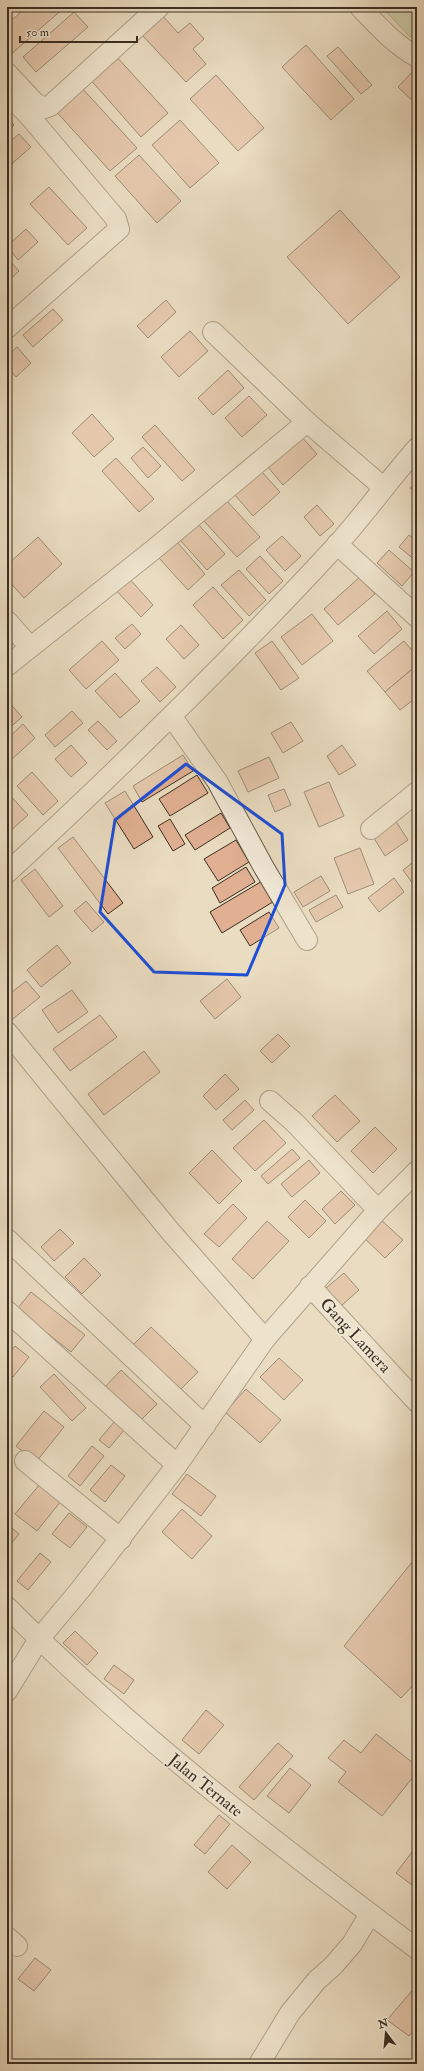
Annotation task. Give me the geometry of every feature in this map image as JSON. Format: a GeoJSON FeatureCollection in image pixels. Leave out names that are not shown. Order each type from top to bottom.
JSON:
{"type":"FeatureCollection","features":[{"type":"Feature","properties":{"kind":"street"},"geometry":{"type":"LineString","coordinates":[[7,10],[11,7]]}},
{"type":"Feature","properties":{"kind":"street"},"geometry":{"type":"LineString","coordinates":[[7,73],[35,104],[45,108],[50,106],[159,7]]}},
{"type":"Feature","properties":{"kind":"street"},"geometry":{"type":"LineString","coordinates":[[360,7],[386,36],[402,49],[417,57]]}},
{"type":"Feature","properties":{"kind":"street"},"geometry":{"type":"LineString","coordinates":[[7,93],[31,118],[116,219],[119,229],[7,328]]}},
{"type":"Feature","properties":{"kind":"street"},"geometry":{"type":"LineString","coordinates":[[213,332],[307,422],[383,487]]}},
{"type":"Feature","properties":{"kind":"street"},"geometry":{"type":"LineString","coordinates":[[7,666],[153,550],[307,422]]}},
{"type":"Feature","properties":{"kind":"street"},"geometry":{"type":"LineString","coordinates":[[7,873],[172,717],[337,544],[417,448]]}},
{"type":"Feature","properties":{"kind":"street"},"geometry":{"type":"LineString","coordinates":[[337,544],[417,617]]}},
{"type":"Feature","properties":{"kind":"street"},"geometry":{"type":"LineString","coordinates":[[7,620],[30,647]]}},
{"type":"Feature","properties":{"kind":"street"},"geometry":{"type":"LineString","coordinates":[[172,717],[217,781],[262,866],[307,940]]}},
{"type":"Feature","properties":{"kind":"street"},"geometry":{"type":"LineString","coordinates":[[371,829],[417,792]]}},
{"type":"Feature","properties":{"kind":"street"},"geometry":{"type":"LineString","coordinates":[[7,1032],[170,1231],[265,1339]]}},
{"type":"Feature","properties":{"kind":"street"},"geometry":{"type":"LineString","coordinates":[[270,1101],[294,1122],[378,1210]]}},
{"type":"Feature","properties":{"kind":"street"},"geometry":{"type":"LineString","coordinates":[[7,1691],[38,1639],[121,1539],[177,1465],[265,1339],[378,1210],[417,1171]]}},
{"type":"Feature","properties":{"kind":"street"},"geometry":{"type":"LineString","coordinates":[[7,1239],[205,1426]]}},
{"type":"Feature","properties":{"kind":"street","name":"Gang Lamera"},"geometry":{"type":"LineString","coordinates":[[310,1286],[417,1402]]}},
{"type":"Feature","properties":{"kind":"street"},"geometry":{"type":"LineString","coordinates":[[7,1311],[177,1465]]}},
{"type":"Feature","properties":{"kind":"street"},"geometry":{"type":"LineString","coordinates":[[25,1462],[121,1539]]}},
{"type":"Feature","properties":{"kind":"street","name":"Jalan Ternate"},"geometry":{"type":"LineString","coordinates":[[7,1607],[38,1639],[135,1726],[219,1798],[417,1949]]}},
{"type":"Feature","properties":{"kind":"street"},"geometry":{"type":"LineString","coordinates":[[258,2064],[290,2013],[317,1980],[333,1966],[352,1944],[370,1914]]}},
{"type":"Feature","properties":{"kind":"highlighted area"},"geometry":{"type":"Polygon","coordinates":[[[186,764],[282,834],[285,885],[247,975],[154,972],[100,912],[115,820],[186,764]]]}},
{"type":"Feature","properties":{"kind":"green space"},"geometry":{"type":"Polygon","coordinates":[[[382,7],[417,7],[417,30],[410,37],[382,7]]]}},
{"type":"Feature","properties":{"kind":"building"},"geometry":{"type":"Polygon","coordinates":[[[17,7],[65,7],[9,56],[7,54],[7,15],[17,7]]]}},
{"type":"Feature","properties":{"kind":"building"},"geometry":{"type":"Polygon","coordinates":[[[74,12],[88,27],[36,72],[23,57],[74,12]]]}},
{"type":"Feature","properties":{"kind":"building"},"geometry":{"type":"Polygon","coordinates":[[[163,16],[178,33],[190,23],[204,39],[193,49],[206,64],[186,82],[142,35],[163,16]]]}},
{"type":"Feature","properties":{"kind":"building"},"geometry":{"type":"Polygon","coordinates":[[[306,45],[354,99],[331,120],[282,67],[306,45]]]}},
{"type":"Feature","properties":{"kind":"building"},"geometry":{"type":"Polygon","coordinates":[[[338,47],[372,85],[361,94],[327,56],[338,47]]]}},
{"type":"Feature","properties":{"kind":"building"},"geometry":{"type":"Polygon","coordinates":[[[115,55],[168,113],[141,137],[89,78],[115,55]]]}},
{"type":"Feature","properties":{"kind":"building"},"geometry":{"type":"Polygon","coordinates":[[[415,69],[417,71],[417,105],[398,87],[415,69]]]}},
{"type":"Feature","properties":{"kind":"building"},"geometry":{"type":"Polygon","coordinates":[[[216,75],[264,128],[238,151],[190,99],[216,75]]]}},
{"type":"Feature","properties":{"kind":"building"},"geometry":{"type":"Polygon","coordinates":[[[80,86],[137,148],[110,171],[54,109],[80,86]]]}},
{"type":"Feature","properties":{"kind":"building"},"geometry":{"type":"Polygon","coordinates":[[[7,117],[14,125],[7,131],[7,117]]]}},
{"type":"Feature","properties":{"kind":"building"},"geometry":{"type":"Polygon","coordinates":[[[180,120],[219,163],[190,188],[152,145],[180,120]]]}},
{"type":"Feature","properties":{"kind":"building"},"geometry":{"type":"Polygon","coordinates":[[[19,134],[31,147],[7,168],[7,144],[19,134]]]}},
{"type":"Feature","properties":{"kind":"building"},"geometry":{"type":"Polygon","coordinates":[[[139,155],[181,201],[157,223],[115,176],[139,155]]]}},
{"type":"Feature","properties":{"kind":"building"},"geometry":{"type":"Polygon","coordinates":[[[49,187],[87,228],[68,245],[30,204],[49,187]]]}},
{"type":"Feature","properties":{"kind":"building"},"geometry":{"type":"Polygon","coordinates":[[[340,210],[400,277],[348,324],[287,257],[340,210]]]}},
{"type":"Feature","properties":{"kind":"building"},"geometry":{"type":"Polygon","coordinates":[[[26,229],[38,242],[18,260],[7,246],[26,229]]]}},
{"type":"Feature","properties":{"kind":"building"},"geometry":{"type":"Polygon","coordinates":[[[7,258],[19,271],[7,282],[7,258]]]}},
{"type":"Feature","properties":{"kind":"building"},"geometry":{"type":"Polygon","coordinates":[[[166,300],[176,312],[148,338],[137,326],[166,300]]]}},
{"type":"Feature","properties":{"kind":"building"},"geometry":{"type":"Polygon","coordinates":[[[53,309],[63,320],[33,347],[23,335],[53,309]]]}},
{"type":"Feature","properties":{"kind":"building"},"geometry":{"type":"Polygon","coordinates":[[[190,331],[208,351],[179,377],[161,357],[190,331]]]}},
{"type":"Feature","properties":{"kind":"building"},"geometry":{"type":"Polygon","coordinates":[[[17,347],[31,363],[16,377],[7,367],[7,356],[17,347]]]}},
{"type":"Feature","properties":{"kind":"building"},"geometry":{"type":"Polygon","coordinates":[[[228,370],[244,388],[213,415],[198,398],[228,370]]]}},
{"type":"Feature","properties":{"kind":"building"},"geometry":{"type":"Polygon","coordinates":[[[249,396],[267,415],[242,437],[225,418],[249,396]]]}},
{"type":"Feature","properties":{"kind":"building"},"geometry":{"type":"Polygon","coordinates":[[[92,414],[114,439],[94,457],[72,433],[92,414]]]}},
{"type":"Feature","properties":{"kind":"building"},"geometry":{"type":"Polygon","coordinates":[[[155,425],[195,470],[182,481],[142,437],[155,425]]]}},
{"type":"Feature","properties":{"kind":"building"},"geometry":{"type":"Polygon","coordinates":[[[301,436],[317,454],[283,485],[267,466],[301,436]]]}},
{"type":"Feature","properties":{"kind":"building"},"geometry":{"type":"Polygon","coordinates":[[[143,447],[161,466],[148,478],[131,458],[143,447]]]}},
{"type":"Feature","properties":{"kind":"building"},"geometry":{"type":"Polygon","coordinates":[[[116,458],[154,499],[139,512],[102,471],[116,458]]]}},
{"type":"Feature","properties":{"kind":"building"},"geometry":{"type":"Polygon","coordinates":[[[261,471],[280,492],[253,516],[235,495],[261,471]]]}},
{"type":"Feature","properties":{"kind":"building"},"geometry":{"type":"Polygon","coordinates":[[[417,481],[417,494],[410,488],[417,481]]]}},
{"type":"Feature","properties":{"kind":"building"},"geometry":{"type":"Polygon","coordinates":[[[226,500],[260,537],[237,557],[203,520],[226,500]]]}},
{"type":"Feature","properties":{"kind":"building"},"geometry":{"type":"Polygon","coordinates":[[[317,505],[334,524],[320,536],[304,517],[317,505]]]}},
{"type":"Feature","properties":{"kind":"building"},"geometry":{"type":"Polygon","coordinates":[[[198,524],[225,554],[207,570],[180,540],[198,524]]]}},
{"type":"Feature","properties":{"kind":"building"},"geometry":{"type":"Polygon","coordinates":[[[409,535],[417,541],[415,560],[399,547],[409,535]]]}},
{"type":"Feature","properties":{"kind":"building"},"geometry":{"type":"Polygon","coordinates":[[[282,536],[301,556],[285,571],[266,550],[282,536]]]}},
{"type":"Feature","properties":{"kind":"building"},"geometry":{"type":"Polygon","coordinates":[[[38,537],[62,564],[24,598],[7,579],[7,565],[38,537]]]}},
{"type":"Feature","properties":{"kind":"building"},"geometry":{"type":"Polygon","coordinates":[[[177,542],[205,574],[188,590],[159,558],[177,542]]]}},
{"type":"Feature","properties":{"kind":"building"},"geometry":{"type":"Polygon","coordinates":[[[389,550],[414,572],[402,586],[377,563],[389,550]]]}},
{"type":"Feature","properties":{"kind":"building"},"geometry":{"type":"Polygon","coordinates":[[[260,556],[283,581],[269,594],[246,569],[260,556]]]}},
{"type":"Feature","properties":{"kind":"building"},"geometry":{"type":"Polygon","coordinates":[[[239,570],[266,600],[249,616],[221,585],[239,570]]]}},
{"type":"Feature","properties":{"kind":"building"},"geometry":{"type":"Polygon","coordinates":[[[127,576],[153,605],[141,617],[114,588],[127,576]]]}},
{"type":"Feature","properties":{"kind":"building"},"geometry":{"type":"Polygon","coordinates":[[[360,577],[375,594],[338,625],[324,609],[360,577]]]}},
{"type":"Feature","properties":{"kind":"building"},"geometry":{"type":"Polygon","coordinates":[[[213,587],[243,620],[223,639],[193,605],[213,587]]]}},
{"type":"Feature","properties":{"kind":"building"},"geometry":{"type":"Polygon","coordinates":[[[387,611],[402,629],[374,654],[358,636],[387,611]]]}},
{"type":"Feature","properties":{"kind":"building"},"geometry":{"type":"Polygon","coordinates":[[[312,614],[333,641],[302,665],[281,637],[312,614]]]}},
{"type":"Feature","properties":{"kind":"building"},"geometry":{"type":"Polygon","coordinates":[[[132,624],[141,634],[125,649],[115,638],[132,624]]]}},
{"type":"Feature","properties":{"kind":"building"},"geometry":{"type":"Polygon","coordinates":[[[181,625],[199,645],[184,659],[166,639],[181,625]]]}},
{"type":"Feature","properties":{"kind":"building"},"geometry":{"type":"Polygon","coordinates":[[[102,641],[119,660],[86,689],[69,670],[102,641]]]}},
{"type":"Feature","properties":{"kind":"building"},"geometry":{"type":"Polygon","coordinates":[[[272,641],[299,678],[281,690],[255,653],[272,641]]]}},
{"type":"Feature","properties":{"kind":"building"},"geometry":{"type":"Polygon","coordinates":[[[404,641],[417,656],[417,665],[385,692],[367,671],[404,641]]]}},
{"type":"Feature","properties":{"kind":"building"},"geometry":{"type":"Polygon","coordinates":[[[417,665],[417,697],[400,710],[385,692],[417,665]]]}},
{"type":"Feature","properties":{"kind":"building"},"geometry":{"type":"Polygon","coordinates":[[[157,667],[176,687],[160,702],[141,681],[157,667]]]}},
{"type":"Feature","properties":{"kind":"building"},"geometry":{"type":"Polygon","coordinates":[[[115,673],[140,701],[120,718],[95,691],[115,673]]]}},
{"type":"Feature","properties":{"kind":"building"},"geometry":{"type":"Polygon","coordinates":[[[7,700],[22,717],[7,730],[7,700]]]}},
{"type":"Feature","properties":{"kind":"building"},"geometry":{"type":"Polygon","coordinates":[[[72,711],[83,723],[55,747],[45,735],[72,711]]]}},
{"type":"Feature","properties":{"kind":"building"},"geometry":{"type":"Polygon","coordinates":[[[98,721],[117,741],[107,750],[88,730],[98,721]]]}},
{"type":"Feature","properties":{"kind":"building"},"geometry":{"type":"Polygon","coordinates":[[[291,722],[303,741],[283,753],[271,733],[291,722]]]}},
{"type":"Feature","properties":{"kind":"building"},"geometry":{"type":"Polygon","coordinates":[[[23,724],[35,738],[10,761],[7,758],[7,739],[23,724]]]}},
{"type":"Feature","properties":{"kind":"building"},"geometry":{"type":"Polygon","coordinates":[[[71,745],[87,763],[71,777],[55,759],[71,745]]]}},
{"type":"Feature","properties":{"kind":"building"},"geometry":{"type":"Polygon","coordinates":[[[342,745],[356,765],[339,775],[327,756],[342,745]]]}},
{"type":"Feature","properties":{"kind":"building"},"geometry":{"type":"Polygon","coordinates":[[[183,755],[193,771],[142,802],[133,786],[183,755]]]}},
{"type":"Feature","properties":{"kind":"building"},"geometry":{"type":"Polygon","coordinates":[[[269,757],[279,778],[248,792],[238,771],[269,757]]]}},
{"type":"Feature","properties":{"kind":"building"},"geometry":{"type":"Polygon","coordinates":[[[32,772],[58,801],[43,815],[17,786],[32,772]]]}},
{"type":"Feature","properties":{"kind":"building"},"geometry":{"type":"Polygon","coordinates":[[[197,775],[208,793],[170,816],[159,799],[197,775]]]}},
{"type":"Feature","properties":{"kind":"building"},"geometry":{"type":"Polygon","coordinates":[[[329,782],[344,816],[319,827],[304,792],[329,782]]]}},
{"type":"Feature","properties":{"kind":"building"},"geometry":{"type":"Polygon","coordinates":[[[284,789],[291,805],[275,812],[268,795],[284,789]]]}},
{"type":"Feature","properties":{"kind":"building"},"geometry":{"type":"Polygon","coordinates":[[[125,791],[153,837],[134,849],[105,803],[125,791]]]}},
{"type":"Feature","properties":{"kind":"building"},"geometry":{"type":"Polygon","coordinates":[[[7,792],[28,815],[7,834],[7,792]]]}},
{"type":"Feature","properties":{"kind":"building"},"geometry":{"type":"Polygon","coordinates":[[[221,813],[230,828],[195,850],[185,835],[221,813]]]}},
{"type":"Feature","properties":{"kind":"building"},"geometry":{"type":"Polygon","coordinates":[[[170,819],[185,844],[173,851],[158,826],[170,819]]]}},
{"type":"Feature","properties":{"kind":"building"},"geometry":{"type":"Polygon","coordinates":[[[395,820],[408,840],[385,856],[372,835],[395,820]]]}},
{"type":"Feature","properties":{"kind":"building"},"geometry":{"type":"Polygon","coordinates":[[[73,837],[123,903],[108,914],[58,848],[73,837]]]}},
{"type":"Feature","properties":{"kind":"building"},"geometry":{"type":"Polygon","coordinates":[[[236,840],[249,862],[218,881],[204,859],[236,840]]]}},
{"type":"Feature","properties":{"kind":"building"},"geometry":{"type":"Polygon","coordinates":[[[360,848],[374,884],[348,894],[334,858],[360,848]]]}},
{"type":"Feature","properties":{"kind":"building"},"geometry":{"type":"Polygon","coordinates":[[[417,859],[417,881],[413,884],[403,870],[417,859]]]}},
{"type":"Feature","properties":{"kind":"building"},"geometry":{"type":"Polygon","coordinates":[[[246,867],[255,882],[220,903],[212,888],[246,867]]]}},
{"type":"Feature","properties":{"kind":"building"},"geometry":{"type":"Polygon","coordinates":[[[35,869],[63,906],[49,917],[21,880],[35,869]]]}},
{"type":"Feature","properties":{"kind":"building"},"geometry":{"type":"Polygon","coordinates":[[[321,876],[330,891],[303,907],[294,892],[321,876]]]}},
{"type":"Feature","properties":{"kind":"building"},"geometry":{"type":"Polygon","coordinates":[[[394,878],[404,892],[379,912],[368,898],[394,878]]]}},
{"type":"Feature","properties":{"kind":"building"},"geometry":{"type":"Polygon","coordinates":[[[264,880],[276,900],[222,933],[210,912],[264,880]]]}},
{"type":"Feature","properties":{"kind":"building"},"geometry":{"type":"Polygon","coordinates":[[[336,895],[343,907],[316,922],[309,910],[336,895]]]}},
{"type":"Feature","properties":{"kind":"building"},"geometry":{"type":"Polygon","coordinates":[[[86,901],[104,922],[92,932],[74,911],[86,901]]]}},
{"type":"Feature","properties":{"kind":"building"},"geometry":{"type":"Polygon","coordinates":[[[269,912],[279,928],[250,946],[240,930],[269,912]]]}},
{"type":"Feature","properties":{"kind":"building"},"geometry":{"type":"Polygon","coordinates":[[[57,945],[71,963],[41,987],[27,970],[57,945]]]}},
{"type":"Feature","properties":{"kind":"building"},"geometry":{"type":"Polygon","coordinates":[[[227,979],[241,997],[215,1019],[200,1001],[227,979]]]}},
{"type":"Feature","properties":{"kind":"building"},"geometry":{"type":"Polygon","coordinates":[[[26,981],[40,997],[9,1022],[7,1020],[7,996],[26,981]]]}},
{"type":"Feature","properties":{"kind":"building"},"geometry":{"type":"Polygon","coordinates":[[[72,990],[88,1012],[58,1033],[42,1010],[72,990]]]}},
{"type":"Feature","properties":{"kind":"building"},"geometry":{"type":"Polygon","coordinates":[[[100,1015],[117,1037],[70,1071],[53,1049],[100,1015]]]}},
{"type":"Feature","properties":{"kind":"building"},"geometry":{"type":"Polygon","coordinates":[[[278,1034],[290,1046],[272,1063],[260,1051],[278,1034]]]}},
{"type":"Feature","properties":{"kind":"building"},"geometry":{"type":"Polygon","coordinates":[[[144,1051],[160,1072],[104,1115],[88,1094],[144,1051]]]}},
{"type":"Feature","properties":{"kind":"building"},"geometry":{"type":"Polygon","coordinates":[[[225,1074],[239,1089],[216,1110],[203,1096],[225,1074]]]}},
{"type":"Feature","properties":{"kind":"building"},"geometry":{"type":"Polygon","coordinates":[[[335,1095],[360,1121],[337,1142],[312,1116],[335,1095]]]}},
{"type":"Feature","properties":{"kind":"building"},"geometry":{"type":"Polygon","coordinates":[[[245,1100],[254,1110],[232,1130],[223,1120],[245,1100]]]}},
{"type":"Feature","properties":{"kind":"building"},"geometry":{"type":"Polygon","coordinates":[[[264,1120],[286,1143],[255,1171],[233,1148],[264,1120]]]}},
{"type":"Feature","properties":{"kind":"building"},"geometry":{"type":"Polygon","coordinates":[[[375,1127],[397,1149],[373,1173],[351,1151],[375,1127]]]}},
{"type":"Feature","properties":{"kind":"building"},"geometry":{"type":"Polygon","coordinates":[[[292,1149],[300,1158],[268,1184],[261,1176],[292,1149]]]}},
{"type":"Feature","properties":{"kind":"building"},"geometry":{"type":"Polygon","coordinates":[[[212,1150],[242,1181],[219,1204],[189,1173],[212,1150]]]}},
{"type":"Feature","properties":{"kind":"building"},"geometry":{"type":"Polygon","coordinates":[[[309,1160],[320,1173],[292,1197],[281,1184],[309,1160]]]}},
{"type":"Feature","properties":{"kind":"building"},"geometry":{"type":"Polygon","coordinates":[[[341,1191],[355,1205],[335,1224],[322,1209],[341,1191]]]}},
{"type":"Feature","properties":{"kind":"building"},"geometry":{"type":"Polygon","coordinates":[[[305,1200],[326,1221],[309,1238],[288,1217],[305,1200]]]}},
{"type":"Feature","properties":{"kind":"building"},"geometry":{"type":"Polygon","coordinates":[[[233,1204],[247,1218],[219,1247],[204,1234],[233,1204]]]}},
{"type":"Feature","properties":{"kind":"building"},"geometry":{"type":"Polygon","coordinates":[[[379,1218],[403,1240],[385,1258],[362,1236],[379,1218]]]}},
{"type":"Feature","properties":{"kind":"building"},"geometry":{"type":"Polygon","coordinates":[[[267,1221],[289,1241],[253,1279],[232,1259],[267,1221]]]}},
{"type":"Feature","properties":{"kind":"building"},"geometry":{"type":"Polygon","coordinates":[[[60,1229],[74,1243],[54,1261],[41,1247],[60,1229]]]}},
{"type":"Feature","properties":{"kind":"building"},"geometry":{"type":"Polygon","coordinates":[[[84,1258],[101,1275],[82,1294],[65,1277],[84,1258]]]}},
{"type":"Feature","properties":{"kind":"building"},"geometry":{"type":"Polygon","coordinates":[[[344,1273],[359,1290],[341,1306],[326,1288],[344,1273]]]}},
{"type":"Feature","properties":{"kind":"building"},"geometry":{"type":"Polygon","coordinates":[[[31,1292],[85,1335],[71,1352],[17,1309],[31,1292]]]}},
{"type":"Feature","properties":{"kind":"building"},"geometry":{"type":"Polygon","coordinates":[[[151,1327],[198,1372],[179,1391],[133,1345],[151,1327]]]}},
{"type":"Feature","properties":{"kind":"building"},"geometry":{"type":"Polygon","coordinates":[[[15,1346],[29,1357],[13,1377],[7,1372],[7,1355],[15,1346]]]}},
{"type":"Feature","properties":{"kind":"building"},"geometry":{"type":"Polygon","coordinates":[[[279,1358],[303,1380],[284,1400],[260,1377],[279,1358]]]}},
{"type":"Feature","properties":{"kind":"building"},"geometry":{"type":"Polygon","coordinates":[[[121,1370],[157,1404],[140,1421],[105,1387],[121,1370]]]}},
{"type":"Feature","properties":{"kind":"building"},"geometry":{"type":"Polygon","coordinates":[[[54,1374],[86,1408],[72,1421],[40,1387],[54,1374]]]}},
{"type":"Feature","properties":{"kind":"building"},"geometry":{"type":"Polygon","coordinates":[[[246,1389],[281,1420],[260,1443],[225,1412],[246,1389]]]}},
{"type":"Feature","properties":{"kind":"building"},"geometry":{"type":"Polygon","coordinates":[[[44,1411],[64,1427],[36,1462],[16,1446],[44,1411]]]}},
{"type":"Feature","properties":{"kind":"building"},"geometry":{"type":"Polygon","coordinates":[[[115,1421],[125,1429],[109,1448],[99,1440],[115,1421]]]}},
{"type":"Feature","properties":{"kind":"building"},"geometry":{"type":"Polygon","coordinates":[[[92,1446],[104,1456],[80,1486],[68,1476],[92,1446]]]}},
{"type":"Feature","properties":{"kind":"building"},"geometry":{"type":"Polygon","coordinates":[[[111,1465],[125,1476],[105,1502],[90,1490],[111,1465]]]}},
{"type":"Feature","properties":{"kind":"building"},"geometry":{"type":"Polygon","coordinates":[[[187,1474],[216,1496],[201,1516],[172,1494],[187,1474]]]}},
{"type":"Feature","properties":{"kind":"building"},"geometry":{"type":"Polygon","coordinates":[[[40,1484],[61,1501],[37,1531],[15,1514],[40,1484]]]}},
{"type":"Feature","properties":{"kind":"building"},"geometry":{"type":"Polygon","coordinates":[[[182,1509],[212,1536],[192,1559],[162,1532],[182,1509]]]}},
{"type":"Feature","properties":{"kind":"building"},"geometry":{"type":"Polygon","coordinates":[[[69,1513],[87,1527],[70,1548],[52,1534],[69,1513]]]}},
{"type":"Feature","properties":{"kind":"building"},"geometry":{"type":"Polygon","coordinates":[[[7,1524],[19,1534],[7,1549],[7,1524]]]}},
{"type":"Feature","properties":{"kind":"building"},"geometry":{"type":"Polygon","coordinates":[[[40,1553],[51,1562],[28,1590],[17,1581],[40,1553]]]}},
{"type":"Feature","properties":{"kind":"building"},"geometry":{"type":"Polygon","coordinates":[[[417,1556],[417,1681],[401,1698],[344,1646],[417,1556]]]}},
{"type":"Feature","properties":{"kind":"building"},"geometry":{"type":"Polygon","coordinates":[[[75,1631],[98,1653],[87,1665],[63,1643],[75,1631]]]}},
{"type":"Feature","properties":{"kind":"building"},"geometry":{"type":"Polygon","coordinates":[[[114,1665],[134,1680],[124,1694],[104,1679],[114,1665]]]}},
{"type":"Feature","properties":{"kind":"building"},"geometry":{"type":"Polygon","coordinates":[[[206,1710],[224,1725],[199,1754],[182,1740],[206,1710]]]}},
{"type":"Feature","properties":{"kind":"building"},"geometry":{"type":"Polygon","coordinates":[[[376,1734],[417,1766],[417,1772],[382,1816],[338,1782],[346,1772],[328,1758],[344,1740],[361,1753],[376,1734]]]}},
{"type":"Feature","properties":{"kind":"building"},"geometry":{"type":"Polygon","coordinates":[[[278,1743],[293,1756],[254,1800],[239,1787],[278,1743]]]}},
{"type":"Feature","properties":{"kind":"building"},"geometry":{"type":"Polygon","coordinates":[[[290,1768],[311,1785],[289,1813],[267,1796],[290,1768]]]}},
{"type":"Feature","properties":{"kind":"building"},"geometry":{"type":"Polygon","coordinates":[[[219,1815],[230,1824],[205,1854],[194,1845],[219,1815]]]}},
{"type":"Feature","properties":{"kind":"building"},"geometry":{"type":"Polygon","coordinates":[[[232,1845],[251,1862],[227,1889],[208,1872],[232,1845]]]}},
{"type":"Feature","properties":{"kind":"building"},"geometry":{"type":"Polygon","coordinates":[[[412,1852],[417,1856],[417,1879],[412,1885],[396,1873],[412,1852]]]}},
{"type":"Feature","properties":{"kind":"building"},"geometry":{"type":"Polygon","coordinates":[[[35,1958],[51,1970],[34,1991],[18,1979],[35,1958]]]}},
{"type":"Feature","properties":{"kind":"building"},"geometry":{"type":"Polygon","coordinates":[[[417,1985],[417,2027],[409,2036],[387,2020],[417,1985]]]}}]}
